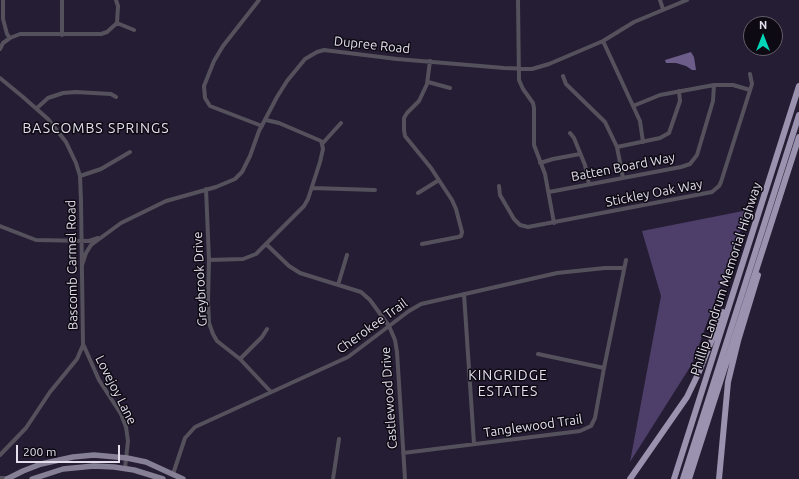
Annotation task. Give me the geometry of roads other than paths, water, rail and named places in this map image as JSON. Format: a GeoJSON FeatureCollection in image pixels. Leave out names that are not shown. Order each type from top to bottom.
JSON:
{"type":"FeatureCollection","features":[{"type":"Feature","properties":{"kind":"highway","name":"Phillip Landrum Memorial Highway"},"geometry":{"type":"LineString","coordinates":[[674,479],[799,86]]}},
{"type":"Feature","properties":{"kind":"highway"},"geometry":{"type":"LineString","coordinates":[[683,479],[799,115]]}},
{"type":"Feature","properties":{"kind":"highway","name":"Phillip Landrum Memorial Highway"},"geometry":{"type":"LineString","coordinates":[[689,479],[770,223],[799,137]]}},
{"type":"Feature","properties":{"kind":"highway"},"geometry":{"type":"LineString","coordinates":[[719,479],[729,377],[738,341],[770,233],[770,223]]}},
{"type":"Feature","properties":{"kind":"highway"},"geometry":{"type":"LineString","coordinates":[[630,479],[692,389],[742,266]]}},
{"type":"Feature","properties":{"kind":"main road"},"geometry":{"type":"LineString","coordinates":[[7,479],[38,465],[73,457],[94,455],[127,458],[146,462],[183,479]]}},
{"type":"Feature","properties":{"kind":"main road"},"geometry":{"type":"LineString","coordinates":[[32,479],[63,470],[105,466],[126,468],[163,479]]}},
{"type":"Feature","properties":{"kind":"street"},"geometry":{"type":"LineString","coordinates":[[3,0],[3,19],[7,34],[10,38]]}},
{"type":"Feature","properties":{"kind":"street"},"geometry":{"type":"LineString","coordinates":[[62,0],[62,35]]}},
{"type":"Feature","properties":{"kind":"street"},"geometry":{"type":"LineString","coordinates":[[0,49],[10,38],[20,34],[62,35],[102,34],[107,32],[117,23],[118,6],[116,0]]}},
{"type":"Feature","properties":{"kind":"street"},"geometry":{"type":"LineString","coordinates":[[259,0],[223,46],[214,61],[204,86],[205,98],[210,106],[262,126]]}},
{"type":"Feature","properties":{"kind":"street"},"geometry":{"type":"LineString","coordinates":[[518,0],[519,80],[523,89],[533,103],[534,145],[545,174],[554,223]]}},
{"type":"Feature","properties":{"kind":"street"},"geometry":{"type":"LineString","coordinates":[[660,0],[663,9]]}},
{"type":"Feature","properties":{"kind":"street","name":"Dupree Road"},"geometry":{"type":"LineString","coordinates":[[82,265],[86,253],[91,245],[121,224],[166,201],[229,183],[235,179],[242,172],[262,126],[277,97],[306,59],[317,52],[324,50],[430,62],[532,69],[549,64],[603,41],[634,22],[687,0]]}},
{"type":"Feature","properties":{"kind":"street"},"geometry":{"type":"LineString","coordinates":[[117,23],[134,30]]}},
{"type":"Feature","properties":{"kind":"street"},"geometry":{"type":"LineString","coordinates":[[603,41],[640,121],[643,142]]}},
{"type":"Feature","properties":{"kind":"street"},"geometry":{"type":"LineString","coordinates":[[422,244],[444,241],[461,236],[462,232],[456,209],[439,180],[405,136],[404,118],[421,97],[428,82],[430,62]]}},
{"type":"Feature","properties":{"kind":"street","name":"Stickley Oak Way"},"geometry":{"type":"LineString","coordinates":[[499,186],[500,195],[514,219],[520,225],[528,227],[712,192],[721,182],[750,90],[752,81],[750,74]]}},
{"type":"Feature","properties":{"kind":"street"},"geometry":{"type":"LineString","coordinates":[[563,76],[566,84],[603,119],[617,147],[623,178]]}},
{"type":"Feature","properties":{"kind":"street","name":"Bascomb Carmel Road"},"geometry":{"type":"LineString","coordinates":[[0,78],[48,119],[66,142],[76,163],[80,176],[83,345],[82,351],[74,363],[50,392],[26,428],[0,455]]}},
{"type":"Feature","properties":{"kind":"street"},"geometry":{"type":"LineString","coordinates":[[428,82],[450,88]]}},
{"type":"Feature","properties":{"kind":"street"},"geometry":{"type":"LineString","coordinates":[[633,106],[655,96],[714,86],[733,85],[750,90]]}},
{"type":"Feature","properties":{"kind":"street","name":"Batten Board Way"},"geometry":{"type":"LineString","coordinates":[[549,192],[690,164],[697,155],[714,100],[714,86]]}},
{"type":"Feature","properties":{"kind":"street"},"geometry":{"type":"LineString","coordinates":[[617,147],[660,138],[669,133],[680,101],[679,91]]}},
{"type":"Feature","properties":{"kind":"street"},"geometry":{"type":"LineString","coordinates":[[36,108],[48,98],[56,94],[63,93],[76,92],[111,94],[116,97]]}},
{"type":"Feature","properties":{"kind":"street"},"geometry":{"type":"LineString","coordinates":[[209,260],[248,258],[256,254],[304,206],[312,188],[323,149],[321,141],[280,123],[266,120]]}},
{"type":"Feature","properties":{"kind":"street"},"geometry":{"type":"LineString","coordinates":[[322,144],[341,123]]}},
{"type":"Feature","properties":{"kind":"street"},"geometry":{"type":"LineString","coordinates":[[570,132],[585,165],[590,184]]}},
{"type":"Feature","properties":{"kind":"street"},"geometry":{"type":"LineString","coordinates":[[80,176],[101,169],[130,152]]}},
{"type":"Feature","properties":{"kind":"street"},"geometry":{"type":"LineString","coordinates":[[540,163],[580,154]]}},
{"type":"Feature","properties":{"kind":"street"},"geometry":{"type":"LineString","coordinates":[[418,193],[439,180]]}},
{"type":"Feature","properties":{"kind":"street"},"geometry":{"type":"LineString","coordinates":[[312,188],[374,190]]}},
{"type":"Feature","properties":{"kind":"street","name":"Greybrook Drive"},"geometry":{"type":"LineString","coordinates":[[206,189],[209,260],[209,323],[217,340],[240,359],[271,392]]}},
{"type":"Feature","properties":{"kind":"street"},"geometry":{"type":"LineString","coordinates":[[0,226],[36,240],[82,243],[87,246],[91,245]]}},
{"type":"Feature","properties":{"kind":"street","name":"Dupree Road"},"geometry":{"type":"LineString","coordinates":[[82,243],[101,237]]}},
{"type":"Feature","properties":{"kind":"street","name":"Castlewood Drive"},"geometry":{"type":"LineString","coordinates":[[266,244],[294,270],[361,292],[370,300],[389,326],[395,340],[397,352],[405,479]]}},
{"type":"Feature","properties":{"kind":"street"},"geometry":{"type":"LineString","coordinates":[[338,285],[347,255]]}},
{"type":"Feature","properties":{"kind":"street","name":"Tanglewood Trail"},"geometry":{"type":"LineString","coordinates":[[403,453],[575,432],[588,428],[594,422],[595,418],[626,260]]}},
{"type":"Feature","properties":{"kind":"street","name":"Cherokee Trail"},"geometry":{"type":"LineString","coordinates":[[173,474],[185,438],[190,430],[205,421],[348,357],[409,311],[421,304],[568,272],[605,268],[624,268]]}},
{"type":"Feature","properties":{"kind":"street"},"geometry":{"type":"LineString","coordinates":[[464,294],[474,444]]}},
{"type":"Feature","properties":{"kind":"street"},"geometry":{"type":"LineString","coordinates":[[240,359],[267,329]]}},
{"type":"Feature","properties":{"kind":"street","name":"Lovejoy Lane"},"geometry":{"type":"LineString","coordinates":[[83,345],[102,386],[124,420],[127,434],[126,468]]}},
{"type":"Feature","properties":{"kind":"street"},"geometry":{"type":"LineString","coordinates":[[538,354],[604,368]]}},
{"type":"Feature","properties":{"kind":"street"},"geometry":{"type":"LineString","coordinates":[[334,479],[339,439]]}},
{"type":"Feature","properties":{"kind":"street"},"geometry":{"type":"LineString","coordinates":[[0,478],[7,479]]}},
{"type":"Feature","properties":{"kind":"district","name":"BASCOMBS SPRINGS"},"geometry":{"type":"Point","coordinates":[96,128]}},
{"type":"Feature","properties":{"kind":"district","name":"KINGRIDGE ESTATES"},"geometry":{"type":"Point","coordinates":[508,384]}}]}
